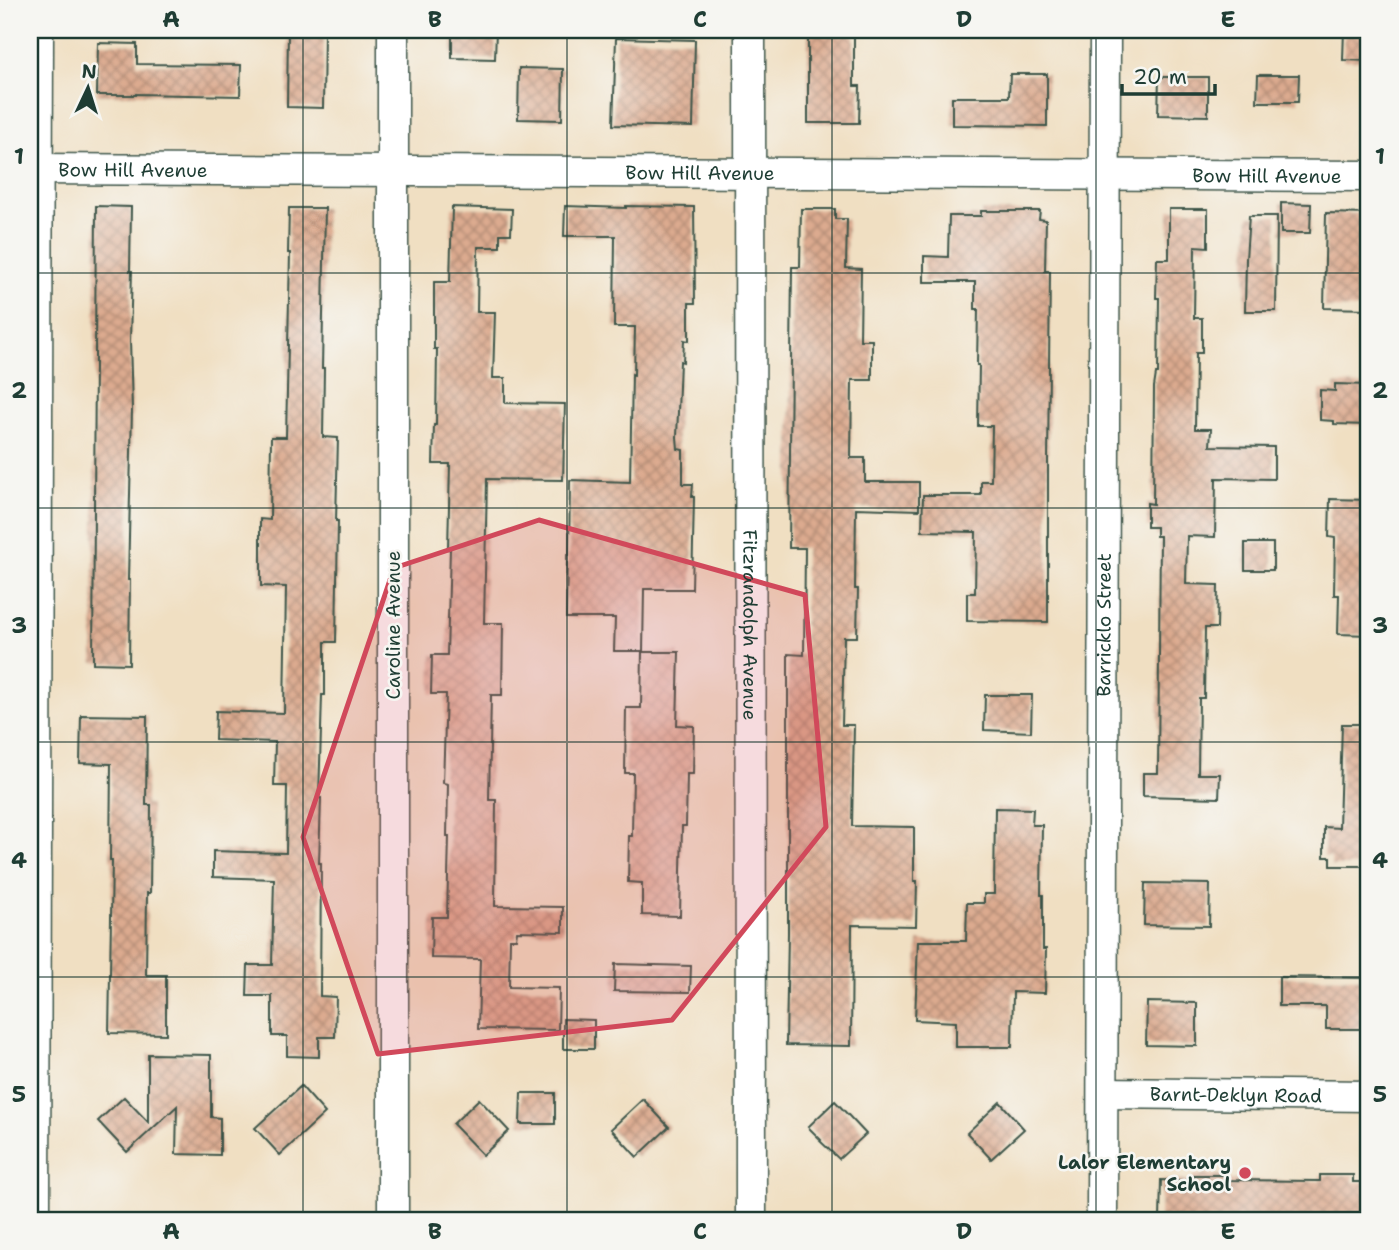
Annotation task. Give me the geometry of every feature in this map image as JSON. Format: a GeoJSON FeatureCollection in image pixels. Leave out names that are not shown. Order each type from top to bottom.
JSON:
{"type":"FeatureCollection","features":[{"type":"Feature","properties":{"kind":"street"},"geometry":{"type":"LineString","coordinates":[[35,1220],[34,169],[38,30]]}},
{"type":"Feature","properties":{"kind":"street","name":"Caroline Avenue"},"geometry":{"type":"LineString","coordinates":[[393,30],[393,1220]]}},
{"type":"Feature","properties":{"kind":"street","name":"Fitzrandolph Avenue"},"geometry":{"type":"LineString","coordinates":[[750,30],[751,1220]]}},
{"type":"Feature","properties":{"kind":"street","name":"Barricklo Street"},"geometry":{"type":"LineString","coordinates":[[1102,1220],[1105,30]]}},
{"type":"Feature","properties":{"kind":"street","name":"Bow Hill Avenue"},"geometry":{"type":"LineString","coordinates":[[34,169],[1369,176]]}},
{"type":"Feature","properties":{"kind":"street","name":"Barnt-Deklyn Road"},"geometry":{"type":"LineString","coordinates":[[1103,1093],[1369,1096]]}},
{"type":"Feature","properties":{"kind":"highlighted area"},"geometry":{"type":"Polygon","coordinates":[[[539,520],[805,595],[826,827],[672,1020],[378,1054],[303,837],[394,568],[539,520]]]}},
{"type":"Feature","properties":{"kind":"building"},"geometry":{"type":"Polygon","coordinates":[[[288,30],[324,30],[323,108],[287,107],[288,30]]]}},
{"type":"Feature","properties":{"kind":"building"},"geometry":{"type":"Polygon","coordinates":[[[452,30],[496,30],[495,59],[452,58],[452,30]]]}},
{"type":"Feature","properties":{"kind":"building"},"geometry":{"type":"Polygon","coordinates":[[[808,30],[854,30],[854,86],[860,86],[859,123],[808,123],[808,30]]]}},
{"type":"Feature","properties":{"kind":"building"},"geometry":{"type":"Polygon","coordinates":[[[1344,30],[1369,30],[1369,61],[1343,60],[1344,30]]]}},
{"type":"Feature","properties":{"kind":"building"},"geometry":{"type":"Polygon","coordinates":[[[616,38],[695,40],[693,127],[613,125],[616,38]]]}},
{"type":"Feature","properties":{"kind":"building"},"geometry":{"type":"Polygon","coordinates":[[[98,43],[137,44],[137,64],[241,65],[240,96],[97,95],[98,43]]]}},
{"type":"Feature","properties":{"kind":"building"},"geometry":{"type":"Polygon","coordinates":[[[519,68],[563,69],[562,120],[518,119],[519,68]]]}},
{"type":"Feature","properties":{"kind":"building"},"geometry":{"type":"Polygon","coordinates":[[[1010,74],[1047,74],[1047,126],[952,125],[952,97],[1009,97],[1010,74]]]}},
{"type":"Feature","properties":{"kind":"building"},"geometry":{"type":"Polygon","coordinates":[[[1258,75],[1299,75],[1298,102],[1257,102],[1258,75]]]}},
{"type":"Feature","properties":{"kind":"building"},"geometry":{"type":"Polygon","coordinates":[[[1159,77],[1208,77],[1208,116],[1158,115],[1159,77]]]}},
{"type":"Feature","properties":{"kind":"building"},"geometry":{"type":"Polygon","coordinates":[[[1281,203],[1311,204],[1310,233],[1281,233],[1281,203]]]}},
{"type":"Feature","properties":{"kind":"building"},"geometry":{"type":"Polygon","coordinates":[[[96,206],[131,207],[129,664],[93,663],[96,206]]]}},
{"type":"Feature","properties":{"kind":"building"},"geometry":{"type":"Polygon","coordinates":[[[565,206],[694,207],[695,303],[689,303],[689,341],[684,340],[683,362],[680,361],[677,437],[678,449],[683,450],[683,484],[693,484],[692,589],[644,589],[643,651],[614,651],[615,618],[566,618],[570,480],[630,482],[635,327],[614,327],[615,236],[564,236],[565,206]]]}},
{"type":"Feature","properties":{"kind":"building"},"geometry":{"type":"Polygon","coordinates":[[[452,207],[512,209],[511,234],[500,234],[500,247],[478,247],[477,312],[495,312],[493,378],[505,378],[505,403],[565,404],[563,480],[487,479],[484,623],[503,623],[502,695],[491,695],[489,800],[496,800],[495,906],[563,907],[563,932],[517,931],[516,939],[510,939],[509,987],[559,988],[558,1030],[478,1029],[480,959],[431,958],[432,917],[447,917],[449,836],[448,784],[443,783],[446,694],[431,694],[432,655],[447,655],[450,549],[450,464],[433,464],[437,349],[434,349],[434,282],[450,282],[452,207]]]}},
{"type":"Feature","properties":{"kind":"building"},"geometry":{"type":"Polygon","coordinates":[[[289,208],[325,208],[323,437],[338,438],[336,642],[325,642],[319,798],[320,996],[336,997],[335,1037],[319,1037],[319,1057],[287,1056],[287,1036],[272,1036],[272,996],[247,996],[248,965],[272,965],[274,879],[213,877],[213,851],[286,853],[287,786],[274,786],[275,742],[215,740],[216,711],[284,713],[286,587],[261,586],[260,519],[270,520],[271,437],[286,437],[289,208]]]}},
{"type":"Feature","properties":{"kind":"building"},"geometry":{"type":"Polygon","coordinates":[[[801,209],[835,209],[835,219],[847,219],[846,268],[861,269],[860,340],[872,340],[872,380],[852,380],[851,458],[865,458],[865,482],[919,482],[919,510],[856,508],[857,637],[844,637],[842,725],[854,725],[852,826],[914,827],[914,881],[917,881],[916,926],[852,925],[851,1046],[786,1045],[788,654],[804,655],[805,548],[789,548],[792,267],[800,267],[801,209]]]}},
{"type":"Feature","properties":{"kind":"building"},"geometry":{"type":"Polygon","coordinates":[[[1169,209],[1208,209],[1208,247],[1195,246],[1194,318],[1202,318],[1202,353],[1196,353],[1195,429],[1211,429],[1210,446],[1274,447],[1274,479],[1216,478],[1215,537],[1187,536],[1186,584],[1218,585],[1217,628],[1205,628],[1204,698],[1199,698],[1198,774],[1220,774],[1219,798],[1143,796],[1143,773],[1158,773],[1160,536],[1156,536],[1156,527],[1147,527],[1147,503],[1153,504],[1154,387],[1158,374],[1157,259],[1169,259],[1169,209]]]}},
{"type":"Feature","properties":{"kind":"building"},"geometry":{"type":"Polygon","coordinates":[[[981,211],[1040,211],[1039,219],[1046,220],[1045,271],[1050,271],[1048,622],[967,621],[967,593],[975,593],[976,532],[922,531],[923,495],[981,495],[981,481],[991,481],[992,426],[978,426],[978,309],[975,309],[975,282],[924,282],[924,256],[948,257],[949,216],[981,216],[981,211]]]}},
{"type":"Feature","properties":{"kind":"building"},"geometry":{"type":"Polygon","coordinates":[[[1326,213],[1369,214],[1369,309],[1324,308],[1326,213]]]}},
{"type":"Feature","properties":{"kind":"building"},"geometry":{"type":"Polygon","coordinates":[[[1249,216],[1277,216],[1276,311],[1245,311],[1249,216]]]}},
{"type":"Feature","properties":{"kind":"building"},"geometry":{"type":"Polygon","coordinates":[[[1335,384],[1369,385],[1369,425],[1334,424],[1334,421],[1320,420],[1320,390],[1335,391],[1335,384]]]}},
{"type":"Feature","properties":{"kind":"building"},"geometry":{"type":"Polygon","coordinates":[[[1330,499],[1369,500],[1369,635],[1338,634],[1339,595],[1334,595],[1335,538],[1329,537],[1330,499]]]}},
{"type":"Feature","properties":{"kind":"building"},"geometry":{"type":"Polygon","coordinates":[[[1245,543],[1273,543],[1273,570],[1245,570],[1245,543]]]}},
{"type":"Feature","properties":{"kind":"building"},"geometry":{"type":"Polygon","coordinates":[[[642,652],[679,652],[677,725],[694,726],[693,774],[687,774],[686,826],[682,826],[680,916],[642,915],[642,883],[628,882],[633,773],[625,773],[626,708],[641,708],[642,652]]]}},
{"type":"Feature","properties":{"kind":"building"},"geometry":{"type":"Polygon","coordinates":[[[985,695],[1032,695],[1031,732],[984,730],[985,695]]]}},
{"type":"Feature","properties":{"kind":"building"},"geometry":{"type":"Polygon","coordinates":[[[81,715],[147,716],[146,805],[151,805],[146,975],[166,975],[166,1034],[109,1033],[111,764],[80,763],[81,715]]]}},
{"type":"Feature","properties":{"kind":"building"},"geometry":{"type":"Polygon","coordinates":[[[1342,724],[1369,724],[1369,866],[1331,866],[1331,857],[1324,857],[1324,827],[1339,828],[1342,724]]]}},
{"type":"Feature","properties":{"kind":"building"},"geometry":{"type":"Polygon","coordinates":[[[995,808],[1033,809],[1032,825],[1042,825],[1041,895],[1043,949],[1046,949],[1045,993],[1013,992],[1012,1047],[956,1047],[956,1022],[915,1020],[918,941],[966,941],[967,903],[984,903],[984,894],[994,894],[995,808]]]}},
{"type":"Feature","properties":{"kind":"building"},"geometry":{"type":"Polygon","coordinates":[[[1145,883],[1210,884],[1209,926],[1144,925],[1145,883]]]}},
{"type":"Feature","properties":{"kind":"building"},"geometry":{"type":"Polygon","coordinates":[[[615,964],[691,966],[690,992],[614,991],[615,964]]]}},
{"type":"Feature","properties":{"kind":"building"},"geometry":{"type":"Polygon","coordinates":[[[1279,977],[1369,978],[1369,1029],[1326,1029],[1326,1006],[1279,1006],[1279,977]]]}},
{"type":"Feature","properties":{"kind":"building"},"geometry":{"type":"Polygon","coordinates":[[[1147,1002],[1197,1003],[1197,1046],[1146,1045],[1147,1002]]]}},
{"type":"Feature","properties":{"kind":"building"},"geometry":{"type":"Polygon","coordinates":[[[563,1019],[594,1020],[594,1049],[563,1049],[563,1019]]]}},
{"type":"Feature","properties":{"kind":"building"},"geometry":{"type":"Polygon","coordinates":[[[148,1054],[211,1055],[211,1117],[220,1118],[220,1155],[176,1154],[177,1106],[127,1152],[98,1121],[124,1097],[148,1122],[148,1054]]]}},
{"type":"Feature","properties":{"kind":"building"},"geometry":{"type":"Polygon","coordinates":[[[301,1086],[325,1113],[280,1155],[255,1128],[301,1086]]]}},
{"type":"Feature","properties":{"kind":"building"},"geometry":{"type":"Polygon","coordinates":[[[521,1093],[555,1093],[555,1124],[520,1124],[521,1093]]]}},
{"type":"Feature","properties":{"kind":"building"},"geometry":{"type":"Polygon","coordinates":[[[479,1099],[509,1131],[483,1155],[453,1124],[479,1099]]]}},
{"type":"Feature","properties":{"kind":"building"},"geometry":{"type":"Polygon","coordinates":[[[643,1099],[669,1127],[637,1157],[611,1129],[643,1099]]]}},
{"type":"Feature","properties":{"kind":"building"},"geometry":{"type":"Polygon","coordinates":[[[835,1101],[866,1134],[839,1159],[808,1127],[835,1101]]]}},
{"type":"Feature","properties":{"kind":"building"},"geometry":{"type":"Polygon","coordinates":[[[1000,1102],[1024,1129],[991,1159],[967,1133],[1000,1102]]]}},
{"type":"Feature","properties":{"kind":"building"},"geometry":{"type":"Polygon","coordinates":[[[1193,1175],[1227,1175],[1227,1180],[1320,1181],[1320,1175],[1353,1175],[1353,1182],[1369,1182],[1369,1220],[1160,1220],[1161,1180],[1193,1181],[1193,1175]]]}},
{"type":"Feature","properties":{"kind":"place","name":"Lalor Elementary School"},"geometry":{"type":"Point","coordinates":[1245,1173]}}]}
